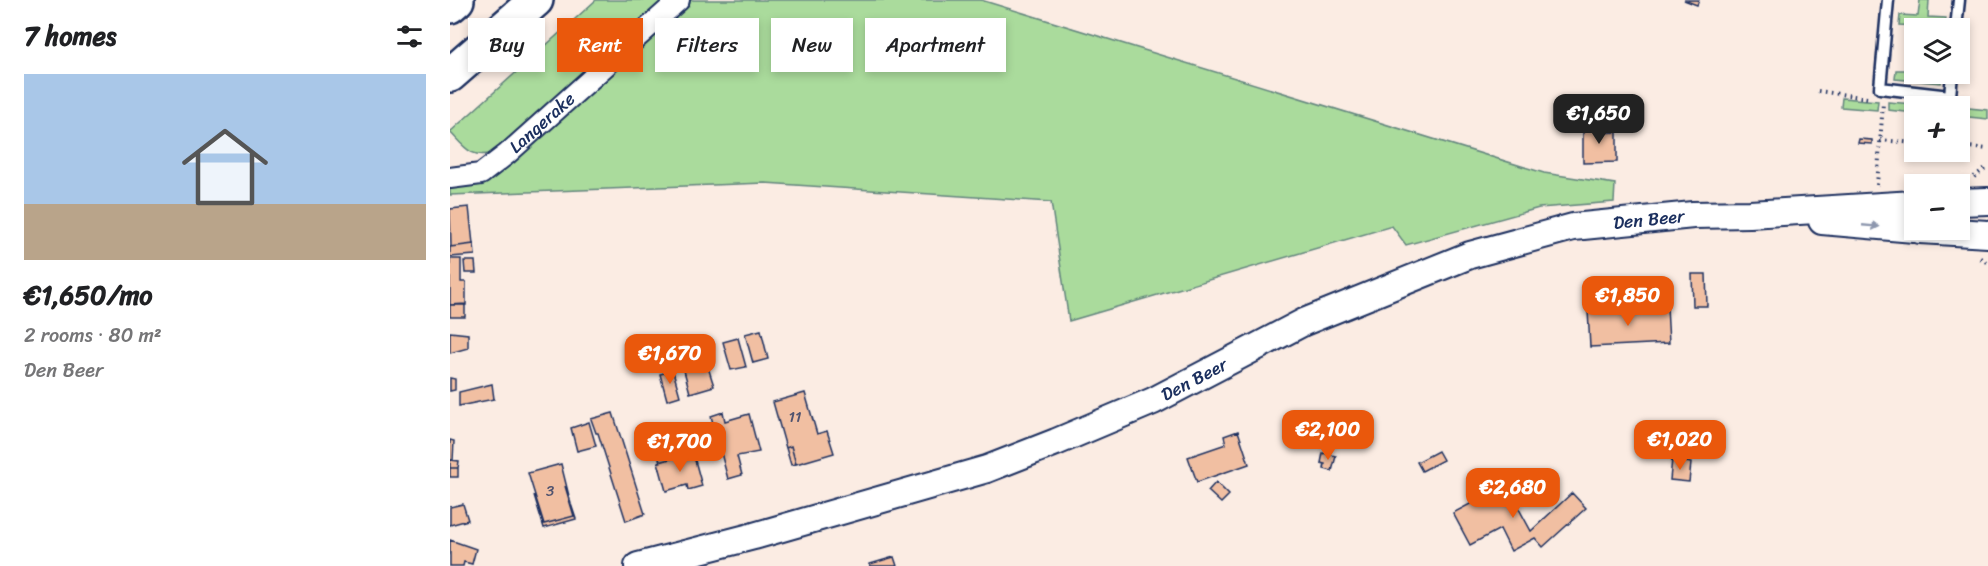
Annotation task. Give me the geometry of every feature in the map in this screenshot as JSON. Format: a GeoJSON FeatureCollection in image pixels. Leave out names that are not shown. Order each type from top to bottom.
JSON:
{"type":"FeatureCollection","features":[{"type":"Feature","properties":{"kind":"highway"},"geometry":{"type":"LineString","coordinates":[[450,6],[457,0]]}},
{"type":"Feature","properties":{"kind":"highway"},"geometry":{"type":"LineString","coordinates":[[457,69],[536,0]]}},
{"type":"Feature","properties":{"kind":"street","name":"Langerake"},"geometry":{"type":"LineString","coordinates":[[450,178],[481,174],[507,154],[679,0]]}},
{"type":"Feature","properties":{"kind":"street"},"geometry":{"type":"LineString","coordinates":[[1970,202],[1988,201]]}},
{"type":"Feature","properties":{"kind":"street","name":"Den Beer"},"geometry":{"type":"LineString","coordinates":[[638,566],[754,536],[987,469],[1153,401],[1304,322],[1470,255],[1573,227],[1692,215],[1750,214],[1904,204]]}},
{"type":"Feature","properties":{"kind":"street","name":"Den Beer"},"geometry":{"type":"LineString","coordinates":[[1750,214],[1904,228]]}},
{"type":"Feature","properties":{"kind":"street"},"geometry":{"type":"LineString","coordinates":[[1970,233],[1988,234]]}},
{"type":"Feature","properties":{"kind":"lane"},"geometry":{"type":"LineString","coordinates":[[1888,0],[1880,88],[1950,96],[1951,84]]}},
{"type":"Feature","properties":{"kind":"lane"},"geometry":{"type":"LineString","coordinates":[[1957,18],[1959,0]]}},
{"type":"Feature","properties":{"kind":"path"},"geometry":{"type":"LineString","coordinates":[[1877,205],[1883,100],[1880,88]]}},
{"type":"Feature","properties":{"kind":"path"},"geometry":{"type":"LineString","coordinates":[[1818,91],[1883,100]]}},
{"type":"Feature","properties":{"kind":"path"},"geometry":{"type":"LineString","coordinates":[[1880,140],[1904,142]]}},
{"type":"Feature","properties":{"kind":"path"},"geometry":{"type":"LineString","coordinates":[[1970,148],[1988,149]]}},
{"type":"Feature","properties":{"kind":"green space"},"geometry":{"type":"Polygon","coordinates":[[[596,0],[664,0],[643,19],[576,18],[596,0]]]}},
{"type":"Feature","properties":{"kind":"green space"},"geometry":{"type":"Polygon","coordinates":[[[691,0],[981,0],[1544,173],[1615,184],[1614,202],[1539,208],[1406,245],[1392,226],[1069,321],[1051,202],[765,183],[450,195],[450,185],[487,178],[608,72],[643,72],[643,42],[655,31],[655,72],[759,72],[759,18],[670,18],[691,0]]]}},
{"type":"Feature","properties":{"kind":"green space"},"geometry":{"type":"Polygon","coordinates":[[[1920,0],[1929,0],[1928,17],[1946,18],[1904,18],[1904,25],[1899,25],[1900,15],[1918,16],[1920,0]]]}},
{"type":"Feature","properties":{"kind":"green space"},"geometry":{"type":"Polygon","coordinates":[[[557,35],[557,72],[584,72],[494,153],[480,154],[469,151],[450,132],[516,72],[545,72],[545,46],[557,35]]]}},
{"type":"Feature","properties":{"kind":"green space"},"geometry":{"type":"Polygon","coordinates":[[[1896,70],[1904,70],[1904,80],[1895,79],[1896,70]]]}},
{"type":"Feature","properties":{"kind":"green space"},"geometry":{"type":"Polygon","coordinates":[[[1842,98],[1878,101],[1877,110],[1841,107],[1842,98]]]}},
{"type":"Feature","properties":{"kind":"green space"},"geometry":{"type":"Polygon","coordinates":[[[1888,102],[1904,103],[1904,112],[1888,110],[1888,102]]]}},
{"type":"Feature","properties":{"kind":"green space"},"geometry":{"type":"Polygon","coordinates":[[[1970,108],[1988,110],[1988,119],[1970,117],[1970,108]]]}},
{"type":"Feature","properties":{"kind":"building"},"geometry":{"type":"Polygon","coordinates":[[[1684,0],[1699,0],[1697,5],[1684,0]]]}},
{"type":"Feature","properties":{"kind":"building"},"geometry":{"type":"Polygon","coordinates":[[[1597,122],[1598,133],[1617,132],[1617,162],[1583,163],[1583,123],[1597,122]]]}},
{"type":"Feature","properties":{"kind":"building"},"geometry":{"type":"Polygon","coordinates":[[[1859,139],[1872,140],[1872,144],[1858,143],[1859,139]]]}},
{"type":"Feature","properties":{"kind":"building"},"geometry":{"type":"Polygon","coordinates":[[[469,207],[473,244],[451,247],[450,209],[469,207]]]}},
{"type":"Feature","properties":{"kind":"building"},"geometry":{"type":"Polygon","coordinates":[[[474,244],[475,255],[450,257],[450,247],[474,244]]]}},
{"type":"Feature","properties":{"kind":"building"},"geometry":{"type":"Polygon","coordinates":[[[450,259],[461,259],[461,282],[466,282],[466,305],[450,305],[450,259]]]}},
{"type":"Feature","properties":{"kind":"building"},"geometry":{"type":"Polygon","coordinates":[[[464,261],[475,261],[476,273],[465,273],[464,261]]]}},
{"type":"Feature","properties":{"kind":"building"},"geometry":{"type":"Polygon","coordinates":[[[1692,274],[1706,274],[1707,306],[1693,306],[1692,274]]]}},
{"type":"Feature","properties":{"kind":"building"},"geometry":{"type":"Polygon","coordinates":[[[465,304],[465,317],[450,317],[450,305],[465,304]]]}},
{"type":"Feature","properties":{"kind":"building"},"geometry":{"type":"Polygon","coordinates":[[[1667,307],[1669,343],[1590,347],[1588,310],[1667,307]]]}},
{"type":"Feature","properties":{"kind":"building"},"geometry":{"type":"Polygon","coordinates":[[[761,330],[768,359],[753,363],[745,334],[761,330]]]}},
{"type":"Feature","properties":{"kind":"building"},"geometry":{"type":"Polygon","coordinates":[[[450,332],[468,334],[468,348],[450,353],[450,332]]]}},
{"type":"Feature","properties":{"kind":"building"},"geometry":{"type":"Polygon","coordinates":[[[738,338],[746,367],[731,370],[723,342],[738,338]]]}},
{"type":"Feature","properties":{"kind":"building"},"geometry":{"type":"Polygon","coordinates":[[[700,342],[714,386],[690,393],[678,348],[700,342]]]}},
{"type":"Feature","properties":{"kind":"building"},"geometry":{"type":"Polygon","coordinates":[[[673,371],[680,396],[667,400],[660,374],[673,371]]]}},
{"type":"Feature","properties":{"kind":"building"},"geometry":{"type":"Polygon","coordinates":[[[450,378],[455,379],[455,390],[450,391],[450,378]]]}},
{"type":"Feature","properties":{"kind":"building"},"geometry":{"type":"Polygon","coordinates":[[[492,384],[494,399],[459,406],[459,392],[492,384]]]}},
{"type":"Feature","properties":{"kind":"building"},"geometry":{"type":"Polygon","coordinates":[[[805,393],[817,434],[827,431],[834,453],[796,464],[791,446],[786,448],[773,402],[805,393]]]}},
{"type":"Feature","properties":{"kind":"building"},"geometry":{"type":"Polygon","coordinates":[[[723,412],[725,421],[749,414],[759,452],[737,456],[742,475],[728,479],[711,416],[723,412]]]}},
{"type":"Feature","properties":{"kind":"building"},"geometry":{"type":"Polygon","coordinates":[[[613,413],[645,514],[626,521],[598,433],[591,419],[613,413]]]}},
{"type":"Feature","properties":{"kind":"building"},"geometry":{"type":"Polygon","coordinates":[[[589,422],[596,446],[577,451],[571,428],[589,422]]]}},
{"type":"Feature","properties":{"kind":"building"},"geometry":{"type":"Polygon","coordinates":[[[1238,431],[1249,464],[1197,482],[1188,457],[1226,444],[1224,436],[1238,431]]]}},
{"type":"Feature","properties":{"kind":"building"},"geometry":{"type":"Polygon","coordinates":[[[450,440],[454,441],[453,460],[450,460],[450,440]]]}},
{"type":"Feature","properties":{"kind":"building"},"geometry":{"type":"Polygon","coordinates":[[[686,444],[689,453],[660,462],[657,452],[686,444]]]}},
{"type":"Feature","properties":{"kind":"building"},"geometry":{"type":"Polygon","coordinates":[[[791,446],[796,464],[791,465],[786,448],[791,446]]]}},
{"type":"Feature","properties":{"kind":"building"},"geometry":{"type":"Polygon","coordinates":[[[1438,451],[1443,460],[1422,471],[1417,462],[1438,451]]]}},
{"type":"Feature","properties":{"kind":"building"},"geometry":{"type":"Polygon","coordinates":[[[693,453],[702,486],[688,490],[687,485],[666,491],[658,462],[693,453]]]}},
{"type":"Feature","properties":{"kind":"building"},"geometry":{"type":"Polygon","coordinates":[[[1323,453],[1336,456],[1332,471],[1324,469],[1325,464],[1321,463],[1323,453]]]}},
{"type":"Feature","properties":{"kind":"building"},"geometry":{"type":"Polygon","coordinates":[[[1672,459],[1691,463],[1689,482],[1670,480],[1672,459]]]}},
{"type":"Feature","properties":{"kind":"building"},"geometry":{"type":"Polygon","coordinates":[[[450,460],[459,461],[458,468],[450,468],[450,460]]]}},
{"type":"Feature","properties":{"kind":"building"},"geometry":{"type":"Polygon","coordinates":[[[561,464],[574,516],[544,524],[528,473],[561,464]]]}},
{"type":"Feature","properties":{"kind":"building"},"geometry":{"type":"Polygon","coordinates":[[[450,468],[458,468],[458,477],[450,477],[450,468]]]}},
{"type":"Feature","properties":{"kind":"building"},"geometry":{"type":"Polygon","coordinates":[[[1216,482],[1229,495],[1221,503],[1208,491],[1216,482]]]}},
{"type":"Feature","properties":{"kind":"building"},"geometry":{"type":"Polygon","coordinates":[[[1506,485],[1531,531],[1572,493],[1586,508],[1543,547],[1535,538],[1511,551],[1500,529],[1470,545],[1453,513],[1506,485]]]}},
{"type":"Feature","properties":{"kind":"building"},"geometry":{"type":"Polygon","coordinates":[[[565,486],[576,519],[544,528],[534,495],[544,524],[574,516],[565,486]]]}},
{"type":"Feature","properties":{"kind":"building"},"geometry":{"type":"Polygon","coordinates":[[[463,504],[468,520],[450,525],[450,507],[463,504]]]}},
{"type":"Feature","properties":{"kind":"building"},"geometry":{"type":"Polygon","coordinates":[[[450,540],[476,549],[472,564],[464,562],[463,566],[450,566],[450,540]]]}},
{"type":"Feature","properties":{"kind":"building"},"geometry":{"type":"Polygon","coordinates":[[[894,557],[897,566],[870,566],[870,564],[894,557]]]}}]}
